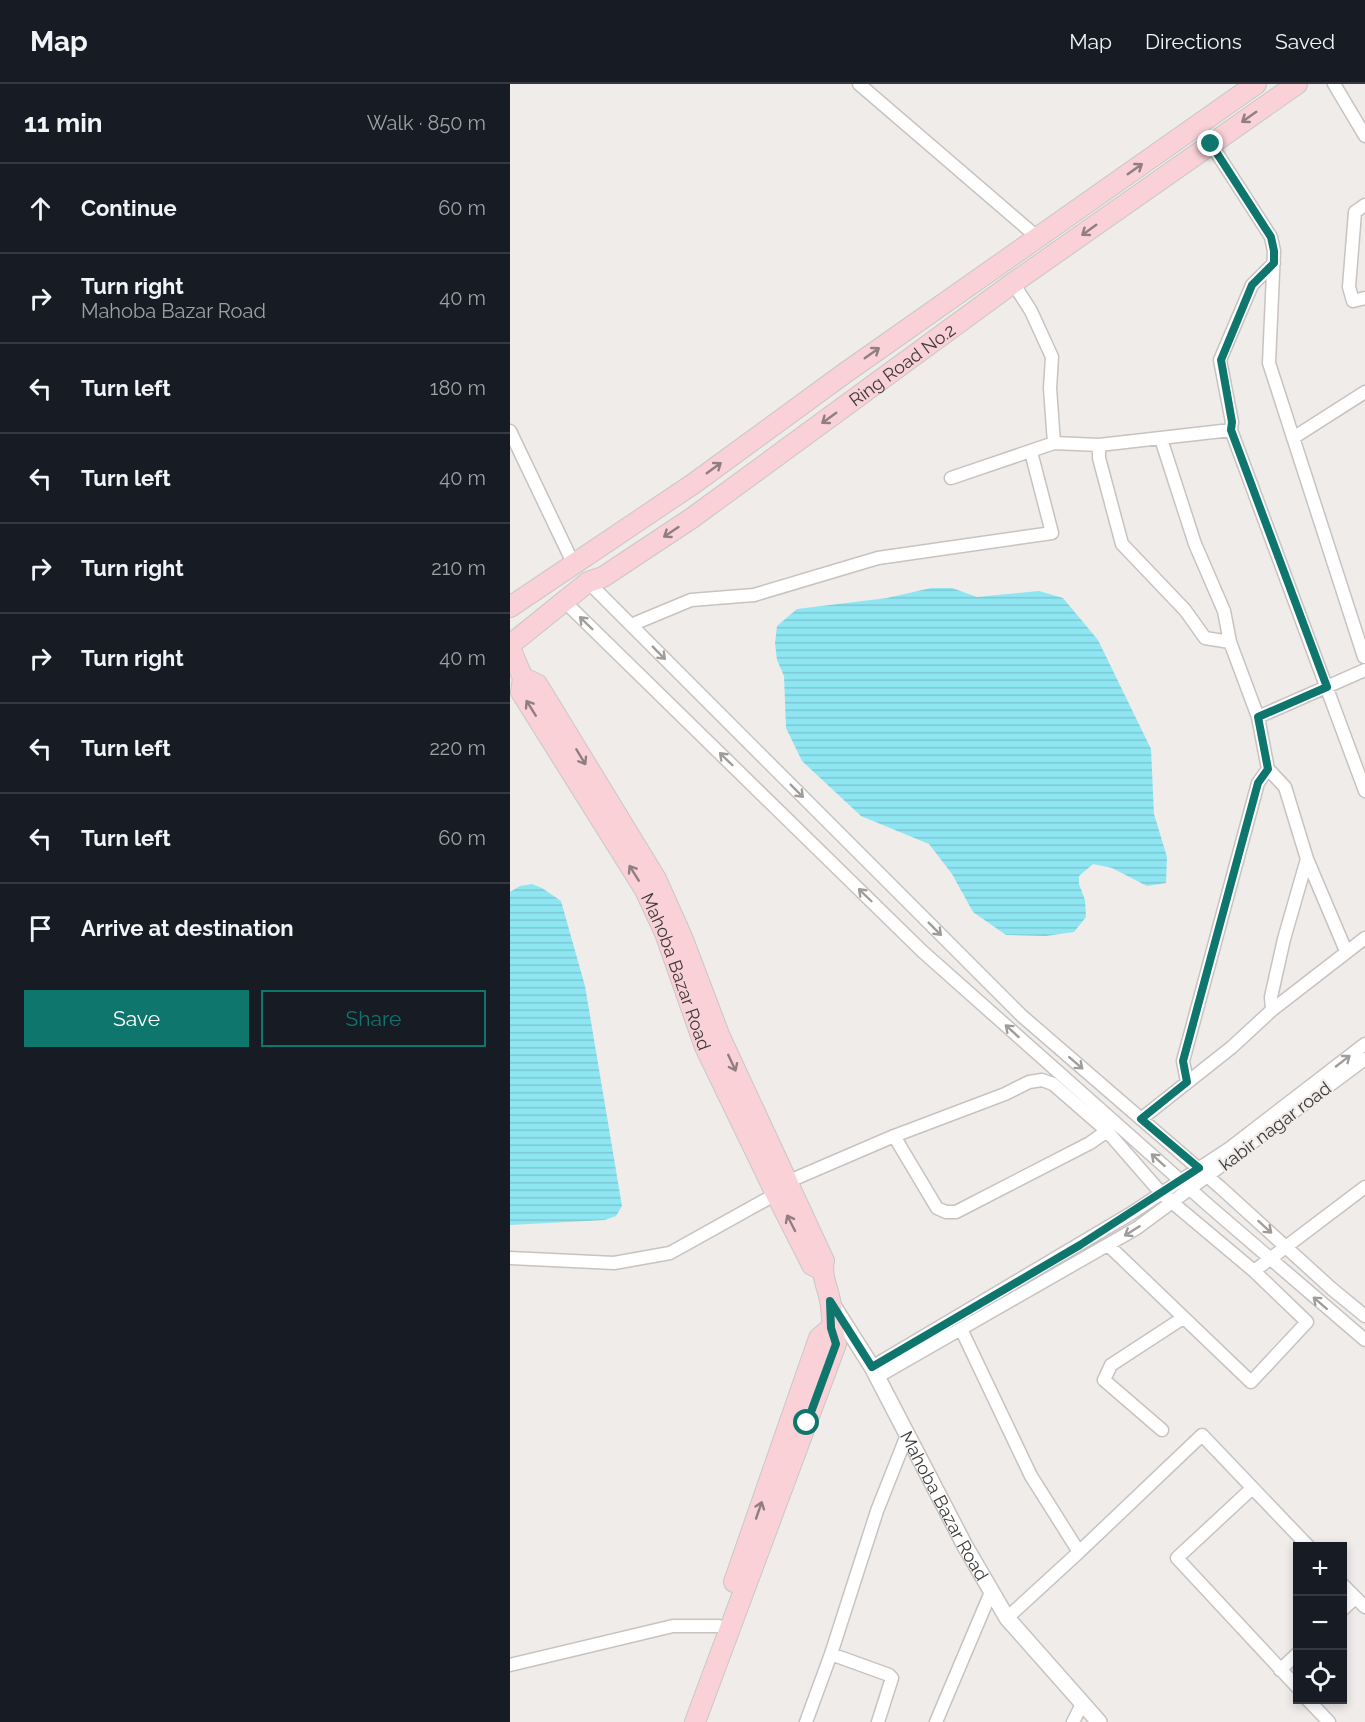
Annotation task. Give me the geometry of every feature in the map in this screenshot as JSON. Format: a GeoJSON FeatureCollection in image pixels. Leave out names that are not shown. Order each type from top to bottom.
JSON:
{"type":"FeatureCollection","features":[{"type":"Feature","properties":{"kind":"main road","name":"Ring Road No.2"},"geometry":{"type":"LineString","coordinates":[[510,607],[693,484],[1037,237],[1256,84]]}},
{"type":"Feature","properties":{"kind":"main road","name":"Ring Road No.2"},"geometry":{"type":"LineString","coordinates":[[510,646],[588,582],[603,577],[692,518],[1013,283],[1297,84]]}},
{"type":"Feature","properties":{"kind":"main road","name":"Mahoba Bazar Road"},"geometry":{"type":"LineString","coordinates":[[510,646],[524,678],[521,692],[645,891],[682,956],[705,1047],[781,1188],[812,1265],[822,1270],[830,1301]]}},
{"type":"Feature","properties":{"kind":"main road"},"geometry":{"type":"LineString","coordinates":[[695,1722],[836,1344],[831,1328],[830,1301]]}},
{"type":"Feature","properties":{"kind":"main road"},"geometry":{"type":"LineString","coordinates":[[680,1722],[719,1626],[819,1338],[831,1328]]}},
{"type":"Feature","properties":{"kind":"street"},"geometry":{"type":"LineString","coordinates":[[859,84],[1037,237]]}},
{"type":"Feature","properties":{"kind":"street"},"geometry":{"type":"LineString","coordinates":[[1334,84],[1365,136]]}},
{"type":"Feature","properties":{"kind":"street"},"geometry":{"type":"LineString","coordinates":[[1211,144],[1271,237],[1274,263],[1269,363],[1365,661],[1327,687],[1258,717]]}},
{"type":"Feature","properties":{"kind":"street"},"geometry":{"type":"LineString","coordinates":[[1365,205],[1355,212],[1349,287],[1353,301],[1365,298]]}},
{"type":"Feature","properties":{"kind":"street"},"geometry":{"type":"LineString","coordinates":[[1274,263],[1252,285],[1221,360],[1232,422],[1231,430],[1365,791]]}},
{"type":"Feature","properties":{"kind":"street"},"geometry":{"type":"LineString","coordinates":[[1013,283],[1031,311],[1052,357],[1050,388],[1054,443]]}},
{"type":"Feature","properties":{"kind":"street"},"geometry":{"type":"LineString","coordinates":[[1293,438],[1365,392]]}},
{"type":"Feature","properties":{"kind":"street"},"geometry":{"type":"LineString","coordinates":[[951,478],[1054,443],[1099,445],[1231,430]]}},
{"type":"Feature","properties":{"kind":"street"},"geometry":{"type":"LineString","coordinates":[[510,431],[574,565]]}},
{"type":"Feature","properties":{"kind":"street"},"geometry":{"type":"LineString","coordinates":[[1161,439],[1195,544],[1224,611],[1230,642],[1258,717],[1268,769],[1285,787],[1307,859],[1346,951]]}},
{"type":"Feature","properties":{"kind":"street"},"geometry":{"type":"LineString","coordinates":[[1099,445],[1099,458],[1122,544],[1185,610],[1205,638],[1230,642]]}},
{"type":"Feature","properties":{"kind":"street"},"geometry":{"type":"LineString","coordinates":[[631,625],[691,600],[754,595],[878,558],[1052,533],[1031,452]]}},
{"type":"Feature","properties":{"kind":"street"},"geometry":{"type":"LineString","coordinates":[[588,582],[1022,1016],[1365,1316]]}},
{"type":"Feature","properties":{"kind":"street"},"geometry":{"type":"LineString","coordinates":[[564,601],[922,951],[1190,1189],[1365,1340]]}},
{"type":"Feature","properties":{"kind":"street"},"geometry":{"type":"LineString","coordinates":[[1187,1082],[1183,1061],[1258,783],[1268,769]]}},
{"type":"Feature","properties":{"kind":"street"},"geometry":{"type":"LineString","coordinates":[[1272,1010],[1271,997],[1284,939],[1307,859]]}},
{"type":"Feature","properties":{"kind":"street"},"geometry":{"type":"LineString","coordinates":[[1141,1119],[1232,1047],[1272,1010],[1365,938]]}},
{"type":"Feature","properties":{"kind":"street"},"geometry":{"type":"LineString","coordinates":[[874,1372],[1080,1245],[1180,1180],[1203,1172],[1230,1148],[1365,1044]]}},
{"type":"Feature","properties":{"kind":"street","name":"kabir nagar road"},"geometry":{"type":"LineString","coordinates":[[874,1372],[961,1329],[1137,1228],[1190,1189],[1203,1172],[1365,1059]]}},
{"type":"Feature","properties":{"kind":"street"},"geometry":{"type":"LineString","coordinates":[[510,1258],[614,1263],[670,1253],[781,1188],[894,1136],[1005,1094],[1029,1082],[1042,1080],[1053,1084],[1107,1131],[1161,1193],[1254,1271],[1307,1322],[1251,1382],[1108,1245]]}},
{"type":"Feature","properties":{"kind":"street"},"geometry":{"type":"LineString","coordinates":[[894,1136],[938,1208],[946,1212],[956,1212],[1090,1143],[1107,1131]]}},
{"type":"Feature","properties":{"kind":"street"},"geometry":{"type":"LineString","coordinates":[[1254,1271],[1365,1187]]}},
{"type":"Feature","properties":{"kind":"street","name":"Mahoba Bazar Road"},"geometry":{"type":"LineString","coordinates":[[830,1301],[874,1372],[965,1545],[1007,1618],[1099,1722]]}},
{"type":"Feature","properties":{"kind":"street"},"geometry":{"type":"LineString","coordinates":[[1162,1430],[1104,1380],[1111,1365],[1183,1318]]}},
{"type":"Feature","properties":{"kind":"street"},"geometry":{"type":"LineString","coordinates":[[961,1329],[1031,1476],[1079,1552]]}},
{"type":"Feature","properties":{"kind":"street"},"geometry":{"type":"LineString","coordinates":[[806,1722],[831,1654],[877,1511],[907,1435]]}},
{"type":"Feature","properties":{"kind":"street"},"geometry":{"type":"LineString","coordinates":[[1007,1618],[1202,1435],[1304,1542]]}},
{"type":"Feature","properties":{"kind":"street"},"geometry":{"type":"LineString","coordinates":[[1247,1493],[1177,1558],[1293,1683]]}},
{"type":"Feature","properties":{"kind":"street"},"geometry":{"type":"LineString","coordinates":[[1347,1589],[1365,1607]]}},
{"type":"Feature","properties":{"kind":"street"},"geometry":{"type":"LineString","coordinates":[[936,1722],[992,1592]]}},
{"type":"Feature","properties":{"kind":"street"},"geometry":{"type":"LineString","coordinates":[[1347,1605],[1355,1598]]}},
{"type":"Feature","properties":{"kind":"street"},"geometry":{"type":"LineString","coordinates":[[510,1665],[673,1626],[719,1626]]}},
{"type":"Feature","properties":{"kind":"street"},"geometry":{"type":"LineString","coordinates":[[831,1654],[892,1678],[878,1722]]}},
{"type":"Feature","properties":{"kind":"street"},"geometry":{"type":"LineString","coordinates":[[1280,1670],[1293,1658]]}},
{"type":"Feature","properties":{"kind":"street"},"geometry":{"type":"LineString","coordinates":[[1073,1722],[1082,1704]]}},
{"type":"Feature","properties":{"kind":"street"},"geometry":{"type":"LineString","coordinates":[[1312,1704],[1329,1722]]}},
{"type":"Feature","properties":{"kind":"water"},"geometry":{"type":"Polygon","coordinates":[[[931,588],[952,588],[977,597],[1039,591],[1063,598],[1098,640],[1151,749],[1154,814],[1167,857],[1166,883],[1147,886],[1112,868],[1093,864],[1079,876],[1079,884],[1085,900],[1086,917],[1074,932],[1046,936],[1006,935],[973,912],[952,874],[929,844],[861,816],[802,761],[786,728],[784,676],[777,660],[775,643],[777,626],[797,609],[887,598],[931,588]]]}},
{"type":"Feature","properties":{"kind":"water"},"geometry":{"type":"Polygon","coordinates":[[[532,884],[561,901],[585,986],[622,1206],[616,1216],[605,1220],[510,1225],[510,892],[520,886],[532,884]]]}},
{"type":"Feature","properties":{"kind":"route"},"geometry":{"type":"LineString","coordinates":[[807,1423],[836,1344],[831,1328],[830,1301],[872,1367],[1080,1245],[1199,1168],[1141,1119],[1187,1082],[1183,1061],[1258,783],[1268,769],[1258,717],[1327,687],[1231,430],[1232,422],[1221,360],[1252,285],[1274,263],[1274,251],[1271,237],[1211,144]]}}]}
